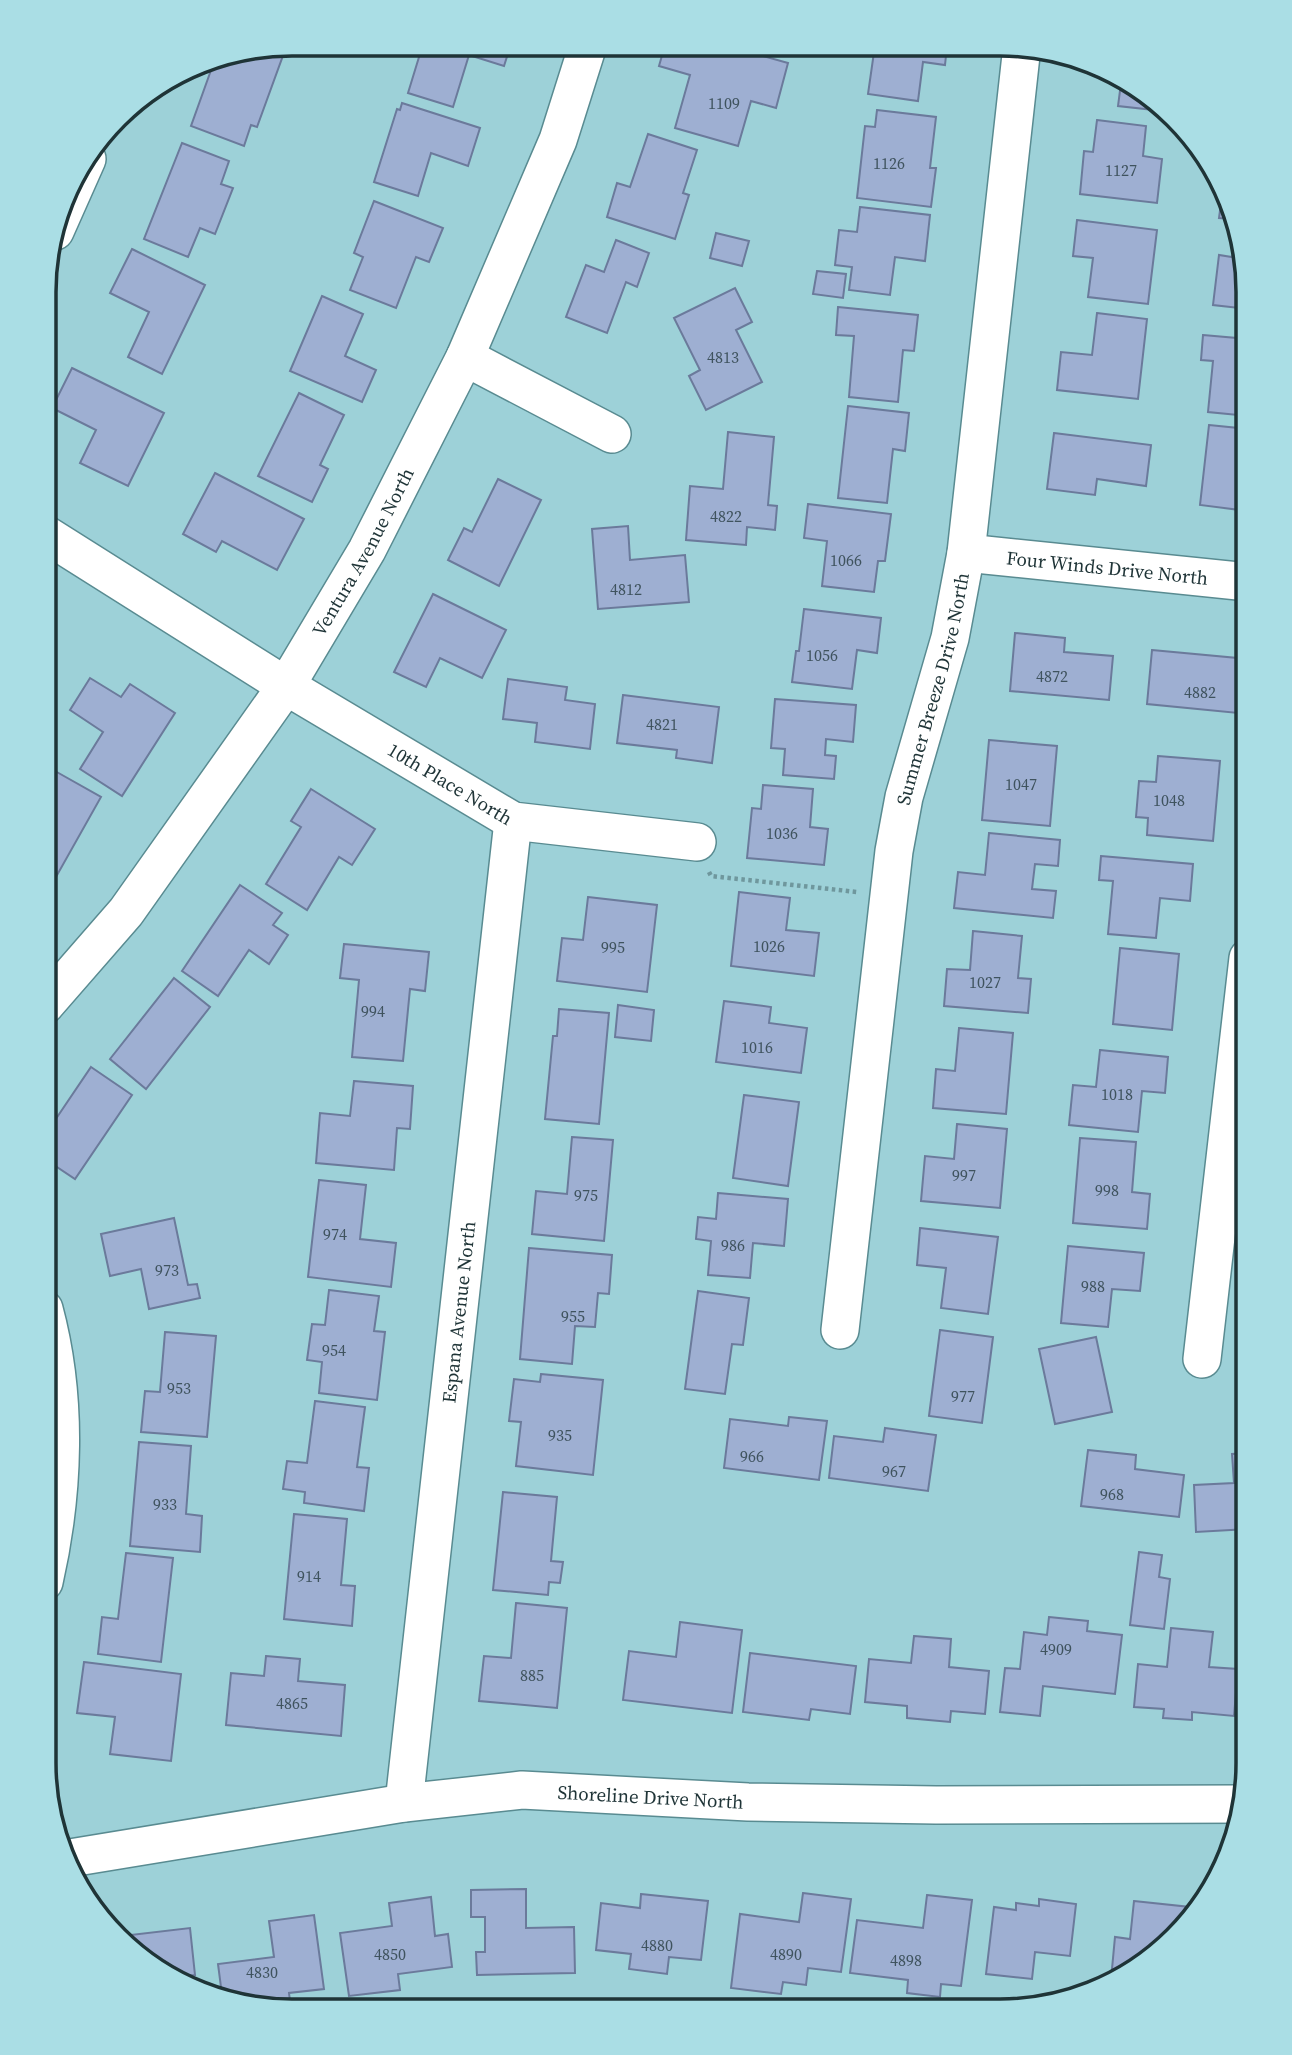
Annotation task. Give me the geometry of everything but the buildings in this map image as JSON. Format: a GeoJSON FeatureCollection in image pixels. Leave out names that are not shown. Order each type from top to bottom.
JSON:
{"type":"FeatureCollection","features":[{"type":"Feature","properties":{"kind":"street","name":"Ventura Avenue North"},"geometry":{"type":"LineString","coordinates":[[56,992],[126,912],[286,686],[367,550],[465,356],[558,140],[585,56]]}},
{"type":"Feature","properties":{"kind":"street","name":"Summer Breeze Drive North"},"geometry":{"type":"LineString","coordinates":[[840,1330],[894,850],[904,797],[950,638],[965,552],[1021,57]]}},
{"type":"Feature","properties":{"kind":"street"},"geometry":{"type":"LineString","coordinates":[[465,356],[612,434]]}},
{"type":"Feature","properties":{"kind":"street","name":"10th Place North"},"geometry":{"type":"LineString","coordinates":[[56,540],[286,686],[513,821],[697,842]]}},
{"type":"Feature","properties":{"kind":"street","name":"Four Winds Drive North"},"geometry":{"type":"LineString","coordinates":[[965,552],[1236,581]]}},
{"type":"Feature","properties":{"kind":"street","name":"Espana Avenue North"},"geometry":{"type":"LineString","coordinates":[[404,1803],[513,821]]}},
{"type":"Feature","properties":{"kind":"street"},"geometry":{"type":"LineString","coordinates":[[1202,1359],[1235,1067]]}},
{"type":"Feature","properties":{"kind":"street"},"geometry":{"type":"LineString","coordinates":[[56,1367],[62,1441],[56,1508]]}},
{"type":"Feature","properties":{"kind":"street","name":"Shoreline Drive North"},"geometry":{"type":"LineString","coordinates":[[76,1857],[404,1803],[522,1790],[748,1802],[936,1805],[1232,1804]]}},
{"type":"Feature","properties":{"kind":"path"},"geometry":{"type":"LineString","coordinates":[[697,842],[711,876],[889,896]]}}]}
